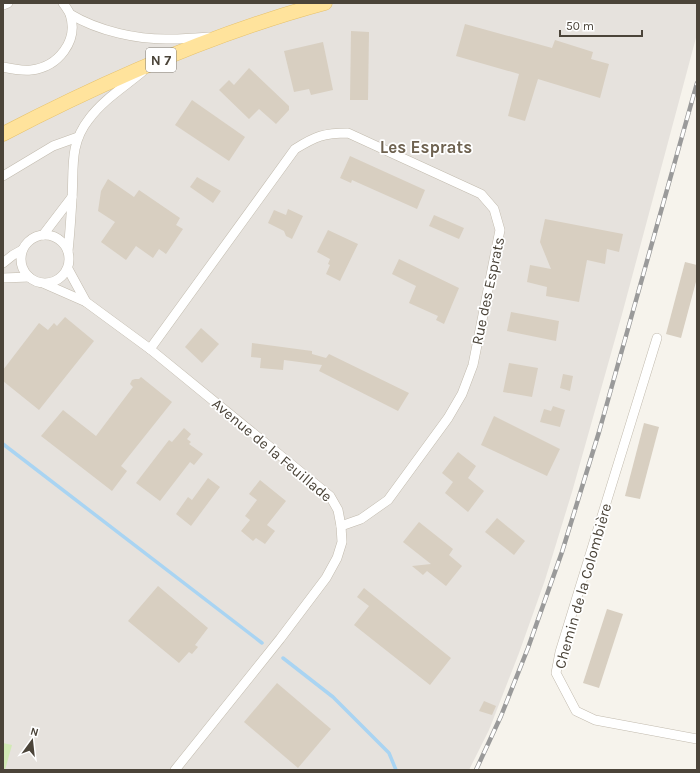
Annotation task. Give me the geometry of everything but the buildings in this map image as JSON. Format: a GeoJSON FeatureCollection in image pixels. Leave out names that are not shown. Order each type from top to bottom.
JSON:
{"type":"FeatureCollection","features":[{"type":"Feature","properties":{"kind":"main road","name":"N 7"},"geometry":{"type":"LineString","coordinates":[[3,134],[76,98],[150,65],[222,36],[288,13],[325,3]]}},
{"type":"Feature","properties":{"kind":"street"},"geometry":{"type":"LineString","coordinates":[[3,5],[8,3]]}},
{"type":"Feature","properties":{"kind":"street"},"geometry":{"type":"LineString","coordinates":[[3,67],[17,70],[30,70],[52,63],[60,56],[69,43],[72,29],[70,14],[63,3]]}},
{"type":"Feature","properties":{"kind":"street"},"geometry":{"type":"LineString","coordinates":[[70,14],[99,28],[140,37],[170,39],[222,36]]}},
{"type":"Feature","properties":{"kind":"street"},"geometry":{"type":"LineString","coordinates":[[68,251],[74,152],[78,137],[88,120],[99,107],[150,65]]}},
{"type":"Feature","properties":{"kind":"street","name":"Rue des Esprats"},"geometry":{"type":"LineString","coordinates":[[150,349],[295,149],[312,138],[330,133],[348,133],[481,194],[494,209],[500,230],[472,365],[465,387],[448,418],[388,500],[361,519],[342,526]]}},
{"type":"Feature","properties":{"kind":"street"},"geometry":{"type":"LineString","coordinates":[[3,176],[53,146],[78,137]]}},
{"type":"Feature","properties":{"kind":"street"},"geometry":{"type":"LineString","coordinates":[[43,235],[72,197]]}},
{"type":"Feature","properties":{"kind":"street"},"geometry":{"type":"LineString","coordinates":[[3,263],[22,250],[30,240],[36,236],[49,235],[61,240],[68,251],[70,257],[68,269],[59,280],[52,283],[45,284],[34,281],[24,272],[21,258],[22,250]]}},
{"type":"Feature","properties":{"kind":"street","name":"Avenue de la Feuillade"},"geometry":{"type":"LineString","coordinates":[[68,269],[86,302]]}},
{"type":"Feature","properties":{"kind":"street"},"geometry":{"type":"LineString","coordinates":[[3,278],[29,278]]}},
{"type":"Feature","properties":{"kind":"street","name":"Avenue de la Feuillade"},"geometry":{"type":"LineString","coordinates":[[45,284],[86,302],[150,349],[330,496],[338,510],[342,526],[342,542],[337,558],[326,578],[280,640],[175,770]]}},
{"type":"Feature","properties":{"kind":"street","name":"Chemin de la Colombière"},"geometry":{"type":"LineString","coordinates":[[657,338],[560,652],[556,673],[576,711],[595,720],[697,739]]}},
{"type":"Feature","properties":{"kind":"shaded area"},"geometry":{"type":"Polygon","coordinates":[[[3,3],[697,3],[697,34],[621,318],[572,492],[545,580],[519,653],[489,730],[469,770],[3,770],[3,3]]]}},
{"type":"Feature","properties":{"kind":"green space"},"geometry":{"type":"Polygon","coordinates":[[[3,743],[12,745],[5,770],[3,770],[3,743]]]}},
{"type":"Feature","properties":{"kind":"waterway"},"geometry":{"type":"LineString","coordinates":[[3,444],[262,643]]}},
{"type":"Feature","properties":{"kind":"waterway"},"geometry":{"type":"LineString","coordinates":[[283,658],[333,697],[389,753],[396,770]]}},
{"type":"Feature","properties":{"kind":"railway"},"geometry":{"type":"LineString","coordinates":[[476,770],[501,716],[528,648],[562,552],[599,432],[697,83]]}},
{"type":"Feature","properties":{"kind":"district","name":"Les Esprats"},"geometry":{"type":"Point","coordinates":[426,147]}}]}
